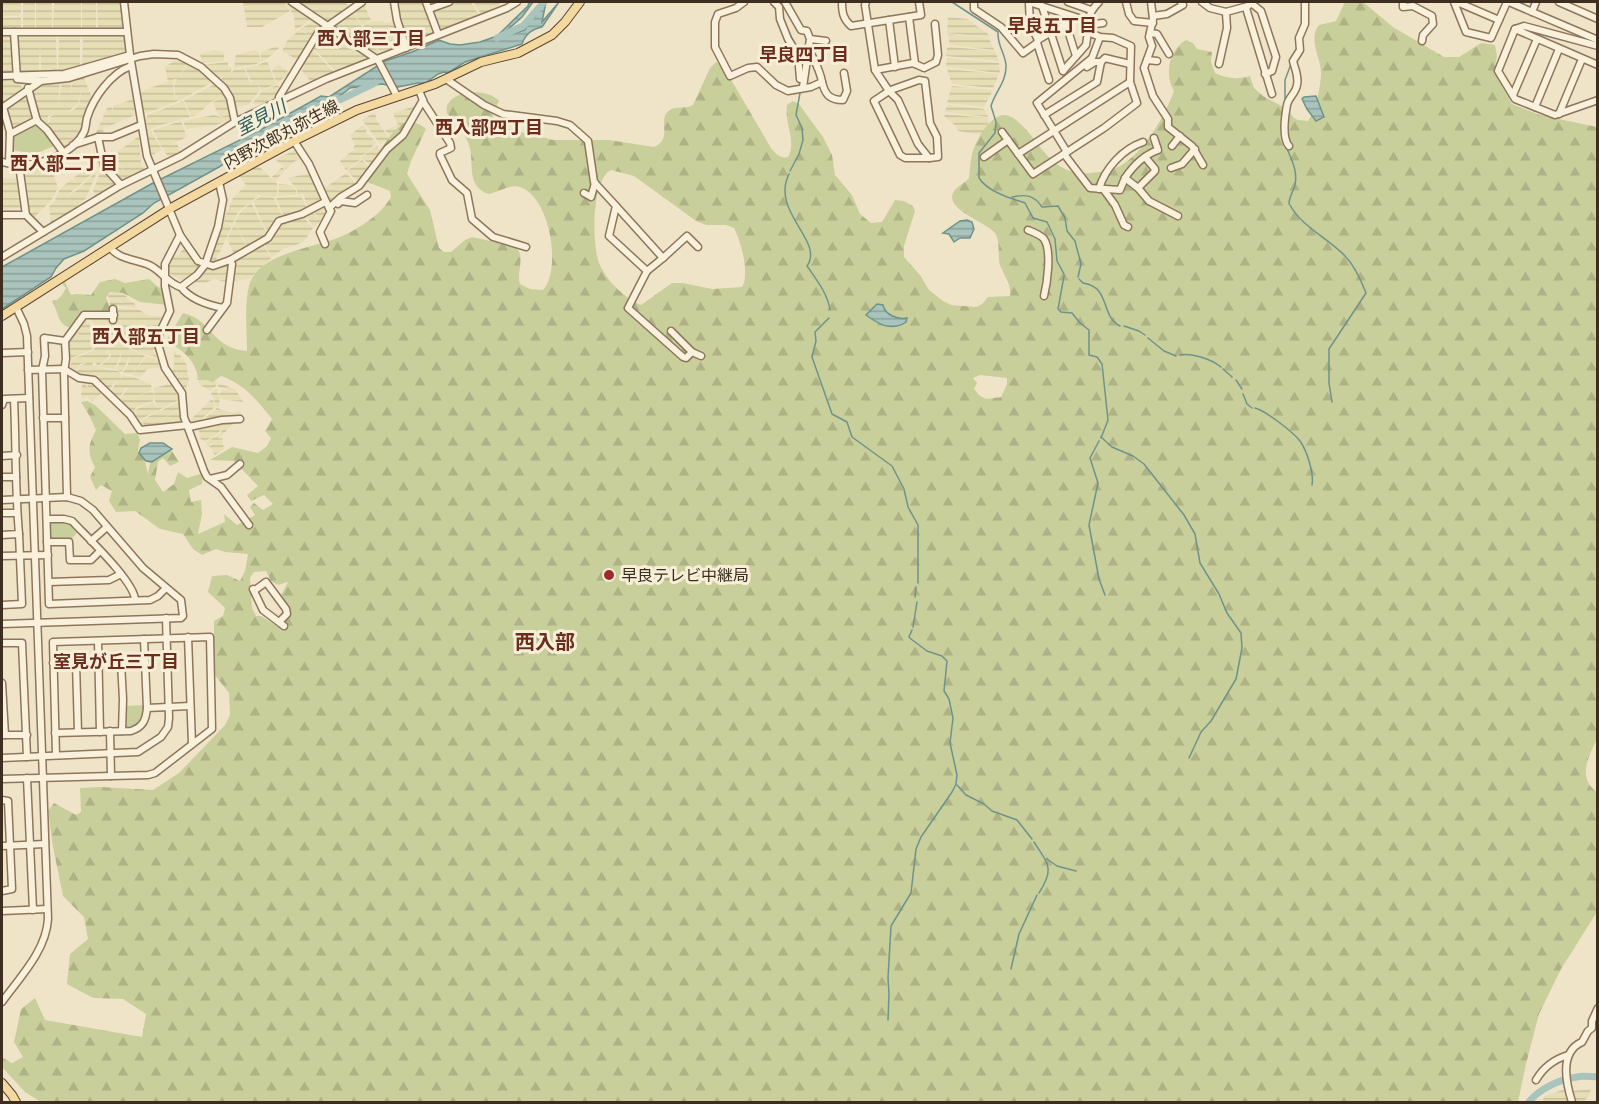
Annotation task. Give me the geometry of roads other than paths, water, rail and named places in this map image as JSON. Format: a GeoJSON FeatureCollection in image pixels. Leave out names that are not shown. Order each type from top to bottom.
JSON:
{"type":"FeatureCollection","features":[{"type":"Feature","properties":{"kind":"main road","name":"内野次郎丸弥生線"},"geometry":{"type":"LineString","coordinates":[[2,316],[169,206],[357,110],[396,95],[419,90],[481,62],[518,53],[552,34],[565,22],[580,2]]}},
{"type":"Feature","properties":{"kind":"main road"},"geometry":{"type":"LineString","coordinates":[[2,1083],[16,1102]]}},
{"type":"Feature","properties":{"kind":"street"},"geometry":{"type":"LineString","coordinates":[[124,2],[145,150],[180,235],[198,261],[213,266],[230,260],[268,238],[279,221],[302,214],[326,201]]}},
{"type":"Feature","properties":{"kind":"street"},"geometry":{"type":"LineString","coordinates":[[292,2],[377,59],[396,95]]}},
{"type":"Feature","properties":{"kind":"street"},"geometry":{"type":"LineString","coordinates":[[280,100],[279,97],[318,33],[362,2]]}},
{"type":"Feature","properties":{"kind":"street"},"geometry":{"type":"LineString","coordinates":[[394,2],[396,20],[406,48]]}},
{"type":"Feature","properties":{"kind":"street"},"geometry":{"type":"LineString","coordinates":[[426,2],[438,34]]}},
{"type":"Feature","properties":{"kind":"street"},"geometry":{"type":"LineString","coordinates":[[429,9],[449,2]]}},
{"type":"Feature","properties":{"kind":"street"},"geometry":{"type":"LineString","coordinates":[[2,257],[121,185],[153,172],[235,122],[280,100],[517,2]]}},
{"type":"Feature","properties":{"kind":"street"},"geometry":{"type":"LineString","coordinates":[[744,2],[736,8],[718,14],[716,18],[715,47],[730,76],[748,68],[757,67],[781,89],[792,91],[822,82]]}},
{"type":"Feature","properties":{"kind":"street"},"geometry":{"type":"LineString","coordinates":[[774,2],[779,7],[780,19],[788,39],[798,55],[801,88]]}},
{"type":"Feature","properties":{"kind":"street"},"geometry":{"type":"LineString","coordinates":[[785,2],[801,30],[807,31],[810,39],[801,88]]}},
{"type":"Feature","properties":{"kind":"street"},"geometry":{"type":"LineString","coordinates":[[843,2],[843,14],[846,22],[851,26],[921,15],[919,2]]}},
{"type":"Feature","properties":{"kind":"street"},"geometry":{"type":"LineString","coordinates":[[866,2],[875,70],[888,91],[898,100],[918,144],[930,158]]}},
{"type":"Feature","properties":{"kind":"street"},"geometry":{"type":"LineString","coordinates":[[974,2],[974,9],[1001,27],[1023,52],[1075,18]]}},
{"type":"Feature","properties":{"kind":"street"},"geometry":{"type":"LineString","coordinates":[[1068,2],[1091,10]]}},
{"type":"Feature","properties":{"kind":"street"},"geometry":{"type":"LineString","coordinates":[[1044,4],[1063,72],[1086,45],[1091,10],[1099,2]]}},
{"type":"Feature","properties":{"kind":"street"},"geometry":{"type":"LineString","coordinates":[[1126,2],[1129,14],[1134,21],[1153,19],[1167,14],[1183,5],[1181,2]]}},
{"type":"Feature","properties":{"kind":"street"},"geometry":{"type":"LineString","coordinates":[[1151,2],[1152,46],[1144,68],[1153,96],[1168,119],[1168,127],[1186,139],[1195,149],[1203,165]]}},
{"type":"Feature","properties":{"kind":"street"},"geometry":{"type":"LineString","coordinates":[[1202,2],[1210,8],[1226,12],[1250,4]]}},
{"type":"Feature","properties":{"kind":"street"},"geometry":{"type":"LineString","coordinates":[[1289,146],[1284,134],[1287,104],[1297,87],[1298,76],[1293,62],[1300,50],[1299,38],[1305,24],[1305,2]]}},
{"type":"Feature","properties":{"kind":"street"},"geometry":{"type":"LineString","coordinates":[[1403,2],[1404,7],[1413,6],[1432,16],[1433,24],[1423,35],[1422,41]]}},
{"type":"Feature","properties":{"kind":"street"},"geometry":{"type":"LineString","coordinates":[[1456,2],[1499,20]]}},
{"type":"Feature","properties":{"kind":"street"},"geometry":{"type":"LineString","coordinates":[[1456,2],[1466,32],[1491,38],[1508,2],[1597,44]]}},
{"type":"Feature","properties":{"kind":"street"},"geometry":{"type":"LineString","coordinates":[[1532,12],[1536,2]]}},
{"type":"Feature","properties":{"kind":"street"},"geometry":{"type":"LineString","coordinates":[[1559,2],[1598,19]]}},
{"type":"Feature","properties":{"kind":"street"},"geometry":{"type":"LineString","coordinates":[[1002,132],[1034,174],[1104,129],[1137,103],[1130,82],[1132,50],[1129,44],[1113,38],[1101,37],[1075,18],[1044,4],[1029,4],[1030,24],[1049,80]]}},
{"type":"Feature","properties":{"kind":"street"},"geometry":{"type":"LineString","coordinates":[[1250,4],[1261,11],[1276,57],[1272,71],[1265,74]]}},
{"type":"Feature","properties":{"kind":"street"},"geometry":{"type":"LineString","coordinates":[[1250,4],[1265,74],[1272,94]]}},
{"type":"Feature","properties":{"kind":"street"},"geometry":{"type":"LineString","coordinates":[[1219,64],[1227,28],[1226,12]]}},
{"type":"Feature","properties":{"kind":"street"},"geometry":{"type":"LineString","coordinates":[[909,17],[915,64]]}},
{"type":"Feature","properties":{"kind":"street"},"geometry":{"type":"LineString","coordinates":[[889,20],[894,67]]}},
{"type":"Feature","properties":{"kind":"street"},"geometry":{"type":"LineString","coordinates":[[1088,26],[1103,23]]}},
{"type":"Feature","properties":{"kind":"street"},"geometry":{"type":"LineString","coordinates":[[875,70],[915,64],[924,68],[936,62],[938,56],[935,24]]}},
{"type":"Feature","properties":{"kind":"street"},"geometry":{"type":"LineString","coordinates":[[1066,24],[1076,56]]}},
{"type":"Feature","properties":{"kind":"street"},"geometry":{"type":"LineString","coordinates":[[1597,44],[1524,26],[1515,29],[1498,71],[1515,99],[1555,115],[1598,100]]}},
{"type":"Feature","properties":{"kind":"street"},"geometry":{"type":"LineString","coordinates":[[1515,29],[1598,65]]}},
{"type":"Feature","properties":{"kind":"street"},"geometry":{"type":"LineString","coordinates":[[2,32],[127,32]]}},
{"type":"Feature","properties":{"kind":"street"},"geometry":{"type":"LineString","coordinates":[[14,32],[17,79],[41,81],[69,78],[154,54],[178,55],[192,61],[224,88],[230,99],[235,122]]}},
{"type":"Feature","properties":{"kind":"street"},"geometry":{"type":"LineString","coordinates":[[1150,33],[1157,34],[1169,54]]}},
{"type":"Feature","properties":{"kind":"street"},"geometry":{"type":"LineString","coordinates":[[1101,37],[1092,58],[1037,104],[1090,188],[1120,190],[1125,178],[1145,157],[1158,150],[1154,138]]}},
{"type":"Feature","properties":{"kind":"street"},"geometry":{"type":"LineString","coordinates":[[810,39],[826,41]]}},
{"type":"Feature","properties":{"kind":"street"},"geometry":{"type":"LineString","coordinates":[[1513,95],[1537,39]]}},
{"type":"Feature","properties":{"kind":"street"},"geometry":{"type":"LineString","coordinates":[[808,47],[819,67],[828,97],[845,99],[847,91],[844,73]]}},
{"type":"Feature","properties":{"kind":"street"},"geometry":{"type":"LineString","coordinates":[[1535,107],[1559,49]]}},
{"type":"Feature","properties":{"kind":"street"},"geometry":{"type":"LineString","coordinates":[[1075,77],[1089,64],[1101,62],[1105,58],[1130,64]]}},
{"type":"Feature","properties":{"kind":"street"},"geometry":{"type":"LineString","coordinates":[[1559,114],[1582,58]]}},
{"type":"Feature","properties":{"kind":"street"},"geometry":{"type":"LineString","coordinates":[[2,76],[64,74],[131,60]]}},
{"type":"Feature","properties":{"kind":"street"},"geometry":{"type":"LineString","coordinates":[[41,81],[2,108],[10,134],[5,163],[19,165],[40,163],[73,145],[84,132],[87,117],[95,101],[107,84],[131,60]]}},
{"type":"Feature","properties":{"kind":"street"},"geometry":{"type":"LineString","coordinates":[[1147,60],[1157,60]]}},
{"type":"Feature","properties":{"kind":"street"},"geometry":{"type":"LineString","coordinates":[[1044,115],[1097,82],[1101,62]]}},
{"type":"Feature","properties":{"kind":"street"},"geometry":{"type":"LineString","coordinates":[[446,79],[484,105],[502,114],[570,126],[588,141],[595,183],[591,197],[584,193]]}},
{"type":"Feature","properties":{"kind":"street"},"geometry":{"type":"LineString","coordinates":[[919,80],[925,81],[930,123],[937,137],[938,157],[930,158],[905,158],[900,154],[873,101],[888,91],[919,80]]}},
{"type":"Feature","properties":{"kind":"street"},"geometry":{"type":"LineString","coordinates":[[1018,154],[1130,82]]}},
{"type":"Feature","properties":{"kind":"street"},"geometry":{"type":"LineString","coordinates":[[28,88],[37,120],[63,152]]}},
{"type":"Feature","properties":{"kind":"street"},"geometry":{"type":"LineString","coordinates":[[419,90],[450,143],[451,148],[440,155],[452,180],[467,193],[472,219],[493,237],[526,247]]}},
{"type":"Feature","properties":{"kind":"street"},"geometry":{"type":"LineString","coordinates":[[325,244],[320,232],[330,209],[341,197],[359,186],[387,148],[403,135],[423,100]]}},
{"type":"Feature","properties":{"kind":"street"},"geometry":{"type":"LineString","coordinates":[[10,134],[37,120]]}},
{"type":"Feature","properties":{"kind":"street"},"geometry":{"type":"LineString","coordinates":[[73,145],[99,137],[112,137],[141,125]]}},
{"type":"Feature","properties":{"kind":"street"},"geometry":{"type":"LineString","coordinates":[[1172,146],[1180,136]]}},
{"type":"Feature","properties":{"kind":"street"},"geometry":{"type":"LineString","coordinates":[[99,137],[104,166],[121,185]]}},
{"type":"Feature","properties":{"kind":"street"},"geometry":{"type":"LineString","coordinates":[[984,157],[1008,140]]}},
{"type":"Feature","properties":{"kind":"street"},"geometry":{"type":"LineString","coordinates":[[294,141],[309,164],[330,209]]}},
{"type":"Feature","properties":{"kind":"street"},"geometry":{"type":"LineString","coordinates":[[1102,189],[1104,177],[1124,151],[1143,142]]}},
{"type":"Feature","properties":{"kind":"street"},"geometry":{"type":"LineString","coordinates":[[1171,168],[1182,164],[1195,149]]}},
{"type":"Feature","properties":{"kind":"street"},"geometry":{"type":"LineString","coordinates":[[1138,188],[1155,171],[1145,157]]}},
{"type":"Feature","properties":{"kind":"street"},"geometry":{"type":"LineString","coordinates":[[19,165],[26,215],[43,232]]}},
{"type":"Feature","properties":{"kind":"street"},"geometry":{"type":"LineString","coordinates":[[1125,178],[1149,201],[1178,216]]}},
{"type":"Feature","properties":{"kind":"street"},"geometry":{"type":"LineString","coordinates":[[181,287],[205,265],[218,228],[223,200],[219,182]]}},
{"type":"Feature","properties":{"kind":"street"},"geometry":{"type":"LineString","coordinates":[[595,183],[663,258]]}},
{"type":"Feature","properties":{"kind":"street"},"geometry":{"type":"LineString","coordinates":[[1102,189],[1116,204],[1124,225],[1128,227]]}},
{"type":"Feature","properties":{"kind":"street"},"geometry":{"type":"LineString","coordinates":[[330,209],[341,201],[355,203],[367,195]]}},
{"type":"Feature","properties":{"kind":"street"},"geometry":{"type":"LineString","coordinates":[[616,206],[609,236],[647,271]]}},
{"type":"Feature","properties":{"kind":"street"},"geometry":{"type":"LineString","coordinates":[[2,215],[26,215]]}},
{"type":"Feature","properties":{"kind":"street"},"geometry":{"type":"LineString","coordinates":[[1028,230],[1044,239],[1046,243],[1049,271],[1044,296]]}},
{"type":"Feature","properties":{"kind":"street"},"geometry":{"type":"LineString","coordinates":[[180,235],[165,264],[170,306],[168,317],[159,334],[159,350],[165,368],[182,393],[183,413],[207,477],[221,487],[249,525]]}},
{"type":"Feature","properties":{"kind":"street"},"geometry":{"type":"LineString","coordinates":[[692,352],[686,358],[683,357],[628,308],[647,271],[687,236],[698,247]]}},
{"type":"Feature","properties":{"kind":"street"},"geometry":{"type":"LineString","coordinates":[[110,247],[112,251],[132,261],[151,266],[174,285],[181,287],[208,305],[223,308]]}},
{"type":"Feature","properties":{"kind":"street"},"geometry":{"type":"LineString","coordinates":[[207,330],[227,303],[232,264],[230,260]]}},
{"type":"Feature","properties":{"kind":"street"},"geometry":{"type":"LineString","coordinates":[[2,1002],[44,941],[47,930],[28,352],[26,330],[16,307]]}},
{"type":"Feature","properties":{"kind":"street"},"geometry":{"type":"LineString","coordinates":[[67,497],[65,341],[84,315],[114,315]]}},
{"type":"Feature","properties":{"kind":"street"},"geometry":{"type":"LineString","coordinates":[[671,331],[692,352],[701,356]]}},
{"type":"Feature","properties":{"kind":"street"},"geometry":{"type":"LineString","coordinates":[[65,341],[44,338],[45,356],[42,370],[50,604],[154,598],[166,588]]}},
{"type":"Feature","properties":{"kind":"street"},"geometry":{"type":"LineString","coordinates":[[2,353],[28,352]]}},
{"type":"Feature","properties":{"kind":"street"},"geometry":{"type":"LineString","coordinates":[[28,370],[64,369],[79,378],[94,380],[130,415],[140,430],[240,419]]}},
{"type":"Feature","properties":{"kind":"street"},"geometry":{"type":"LineString","coordinates":[[2,405],[4,399],[29,398]]}},
{"type":"Feature","properties":{"kind":"street"},"geometry":{"type":"LineString","coordinates":[[2,605],[22,604],[14,399]]}},
{"type":"Feature","properties":{"kind":"street"},"geometry":{"type":"LineString","coordinates":[[44,418],[65,418]]}},
{"type":"Feature","properties":{"kind":"street"},"geometry":{"type":"LineString","coordinates":[[2,456],[17,455]]}},
{"type":"Feature","properties":{"kind":"street"},"geometry":{"type":"LineString","coordinates":[[210,479],[227,475],[240,464]]}},
{"type":"Feature","properties":{"kind":"street"},"geometry":{"type":"LineString","coordinates":[[2,477],[16,477]]}},
{"type":"Feature","properties":{"kind":"street"},"geometry":{"type":"LineString","coordinates":[[2,500],[67,497],[85,504],[143,568],[181,600],[183,616],[181,618],[2,624]]}},
{"type":"Feature","properties":{"kind":"street"},"geometry":{"type":"LineString","coordinates":[[2,513],[17,513]]}},
{"type":"Feature","properties":{"kind":"street"},"geometry":{"type":"LineString","coordinates":[[47,519],[72,521],[121,574],[134,591],[135,600]]}},
{"type":"Feature","properties":{"kind":"street"},"geometry":{"type":"LineString","coordinates":[[91,540],[107,526]]}},
{"type":"Feature","properties":{"kind":"street"},"geometry":{"type":"LineString","coordinates":[[2,535],[20,534]]}},
{"type":"Feature","properties":{"kind":"street"},"geometry":{"type":"LineString","coordinates":[[47,542],[69,542],[70,560],[91,560],[100,551]]}},
{"type":"Feature","properties":{"kind":"street"},"geometry":{"type":"LineString","coordinates":[[2,556],[48,555]]}},
{"type":"Feature","properties":{"kind":"street"},"geometry":{"type":"LineString","coordinates":[[49,582],[110,580],[121,574]]}},
{"type":"Feature","properties":{"kind":"street"},"geometry":{"type":"LineString","coordinates":[[266,582],[286,609],[287,614],[282,624],[263,610],[253,589],[266,582]]}},
{"type":"Feature","properties":{"kind":"street"},"geometry":{"type":"LineString","coordinates":[[2,758],[141,751],[159,740],[168,727],[166,618]]}},
{"type":"Feature","properties":{"kind":"street"},"geometry":{"type":"LineString","coordinates":[[188,637],[192,744]]}},
{"type":"Feature","properties":{"kind":"street"},"geometry":{"type":"LineString","coordinates":[[2,779],[152,774],[212,729],[210,637],[53,642],[56,756]]}},
{"type":"Feature","properties":{"kind":"street"},"geometry":{"type":"LineString","coordinates":[[55,733],[131,731],[139,728],[146,719],[147,708],[144,639]]}},
{"type":"Feature","properties":{"kind":"street"},"geometry":{"type":"LineString","coordinates":[[98,641],[100,732]]}},
{"type":"Feature","properties":{"kind":"street"},"geometry":{"type":"LineString","coordinates":[[2,643],[22,643],[27,757]]}},
{"type":"Feature","properties":{"kind":"street"},"geometry":{"type":"LineString","coordinates":[[122,731],[121,663],[144,661]]}},
{"type":"Feature","properties":{"kind":"street"},"geometry":{"type":"LineString","coordinates":[[53,663],[76,663],[78,732]]}},
{"type":"Feature","properties":{"kind":"street"},"geometry":{"type":"LineString","coordinates":[[2,683],[3,735],[27,735]]}},
{"type":"Feature","properties":{"kind":"street"},"geometry":{"type":"LineString","coordinates":[[23,690],[39,689]]}},
{"type":"Feature","properties":{"kind":"street"},"geometry":{"type":"LineString","coordinates":[[147,708],[190,706]]}},
{"type":"Feature","properties":{"kind":"street"},"geometry":{"type":"LineString","coordinates":[[110,731],[111,776]]}},
{"type":"Feature","properties":{"kind":"street"},"geometry":{"type":"LineString","coordinates":[[27,778],[33,910]]}},
{"type":"Feature","properties":{"kind":"street"},"geometry":{"type":"LineString","coordinates":[[2,800],[8,801],[12,889],[2,891]]}},
{"type":"Feature","properties":{"kind":"street"},"geometry":{"type":"LineString","coordinates":[[2,846],[45,844]]}},
{"type":"Feature","properties":{"kind":"street"},"geometry":{"type":"LineString","coordinates":[[2,911],[47,909]]}},
{"type":"Feature","properties":{"kind":"street"},"geometry":{"type":"LineString","coordinates":[[1536,1080],[1543,1070],[1559,1058],[1568,1055],[1582,1042],[1592,1028],[1592,1020],[1598,1008]]}},
{"type":"Feature","properties":{"kind":"street"},"geometry":{"type":"LineString","coordinates":[[1568,1055],[1566,1074],[1572,1102]]}},
{"type":"Feature","properties":{"kind":"water"},"geometry":{"type":"Polygon","coordinates":[[[529,2],[533,2],[522,17],[504,33],[506,36],[525,30],[527,24],[535,17],[542,2],[546,2],[542,22],[559,2],[542,27],[529,33],[522,44],[465,62],[448,73],[438,74],[426,83],[398,87],[382,84],[350,88],[335,100],[314,108],[312,112],[268,134],[219,167],[154,203],[143,213],[84,251],[64,259],[51,277],[2,309],[2,267],[153,183],[260,130],[321,96],[329,97],[385,61],[439,40],[460,45],[480,42],[497,36],[528,6],[529,2]]]}},
{"type":"Feature","properties":{"kind":"water"},"geometry":{"type":"Polygon","coordinates":[[[1316,96],[1324,117],[1316,121],[1302,99],[1316,96]]]}},
{"type":"Feature","properties":{"kind":"water"},"geometry":{"type":"Polygon","coordinates":[[[960,221],[972,222],[974,229],[970,238],[960,238],[954,242],[949,234],[943,233],[960,221]]]}},
{"type":"Feature","properties":{"kind":"water"},"geometry":{"type":"Polygon","coordinates":[[[877,304],[883,305],[886,312],[892,316],[907,318],[906,322],[890,327],[866,315],[877,304]]]}},
{"type":"Feature","properties":{"kind":"water"},"geometry":{"type":"Polygon","coordinates":[[[150,443],[163,443],[172,449],[152,462],[146,461],[139,453],[141,448],[150,443]]]}},
{"type":"Feature","properties":{"kind":"waterway","name":"室見川"},"geometry":{"type":"LineString","coordinates":[[497,38],[523,26],[544,2]]}},
{"type":"Feature","properties":{"kind":"waterway"},"geometry":{"type":"LineString","coordinates":[[779,2],[782,8]]}},
{"type":"Feature","properties":{"kind":"waterway"},"geometry":{"type":"LineString","coordinates":[[952,2],[998,32],[1006,65],[1005,76],[991,106],[996,122],[995,133],[979,153],[979,178],[994,191],[1025,203],[1033,218],[1047,222],[1055,239],[1057,261],[1064,274]]}},
{"type":"Feature","properties":{"kind":"waterway"},"geometry":{"type":"LineString","coordinates":[[788,30],[796,47]]}},
{"type":"Feature","properties":{"kind":"waterway"},"geometry":{"type":"LineString","coordinates":[[1285,103],[1285,80],[1291,64]]}},
{"type":"Feature","properties":{"kind":"waterway","name":"室見川"},"geometry":{"type":"LineString","coordinates":[[305,113],[333,103],[375,83]]}},
{"type":"Feature","properties":{"kind":"waterway"},"geometry":{"type":"LineString","coordinates":[[790,171],[803,140],[802,128],[796,115],[800,93]]}},
{"type":"Feature","properties":{"kind":"waterway"},"geometry":{"type":"LineString","coordinates":[[1286,146],[1296,174],[1289,204]]}},
{"type":"Feature","properties":{"kind":"waterway"},"geometry":{"type":"LineString","coordinates":[[789,174],[785,188],[786,201],[809,246],[811,256],[807,266],[824,292],[830,310]]}},
{"type":"Feature","properties":{"kind":"waterway"},"geometry":{"type":"LineString","coordinates":[[1012,197],[1029,196],[1042,207],[1058,206],[1065,218],[1067,231],[1075,241],[1081,264],[1078,277]]}},
{"type":"Feature","properties":{"kind":"waterway"},"geometry":{"type":"LineString","coordinates":[[1290,205],[1308,226],[1349,260],[1366,293],[1329,349],[1329,383],[1332,402]]}},
{"type":"Feature","properties":{"kind":"waterway"},"geometry":{"type":"LineString","coordinates":[[1064,276],[1058,309],[1061,312],[1072,313],[1089,330],[1089,355],[1097,357],[1102,364],[1108,420],[1101,438]]}},
{"type":"Feature","properties":{"kind":"waterway"},"geometry":{"type":"LineString","coordinates":[[1079,279],[1098,290],[1110,316],[1120,326]]}},
{"type":"Feature","properties":{"kind":"waterway"},"geometry":{"type":"LineString","coordinates":[[829,318],[815,332],[816,341],[812,357],[832,414],[847,422],[852,437],[892,466],[904,489],[908,507],[918,525],[918,583]]}},
{"type":"Feature","properties":{"kind":"waterway"},"geometry":{"type":"LineString","coordinates":[[1124,326],[1145,335]]}},
{"type":"Feature","properties":{"kind":"waterway"},"geometry":{"type":"LineString","coordinates":[[1148,338],[1164,351],[1176,356]]}},
{"type":"Feature","properties":{"kind":"waterway"},"geometry":{"type":"LineString","coordinates":[[1180,355],[1202,357],[1221,367]]}},
{"type":"Feature","properties":{"kind":"waterway"},"geometry":{"type":"LineString","coordinates":[[1223,369],[1232,377]]}},
{"type":"Feature","properties":{"kind":"waterway"},"geometry":{"type":"LineString","coordinates":[[1236,380],[1242,389]]}},
{"type":"Feature","properties":{"kind":"waterway"},"geometry":{"type":"LineString","coordinates":[[1243,394],[1247,404],[1252,408]]}},
{"type":"Feature","properties":{"kind":"waterway"},"geometry":{"type":"LineString","coordinates":[[1255,408],[1279,422],[1300,441],[1309,462],[1312,485]]}},
{"type":"Feature","properties":{"kind":"waterway"},"geometry":{"type":"LineString","coordinates":[[1101,437],[1112,447],[1133,456],[1144,464],[1184,515],[1195,534],[1200,563],[1219,594],[1227,613],[1241,633],[1242,648],[1236,679],[1211,721],[1201,732],[1189,758]]}},
{"type":"Feature","properties":{"kind":"waterway"},"geometry":{"type":"LineString","coordinates":[[1099,441],[1090,458],[1098,483],[1089,525],[1099,579],[1105,595]]}},
{"type":"Feature","properties":{"kind":"waterway"},"geometry":{"type":"LineString","coordinates":[[915,597],[916,587]]}},
{"type":"Feature","properties":{"kind":"waterway"},"geometry":{"type":"LineString","coordinates":[[913,627],[917,602]]}},
{"type":"Feature","properties":{"kind":"waterway"},"geometry":{"type":"LineString","coordinates":[[888,1020],[891,926],[911,893],[916,849],[921,837],[952,792],[957,775],[950,743],[953,718],[949,699],[944,691],[947,661],[942,656],[927,651],[911,639],[909,637],[912,630]]}},
{"type":"Feature","properties":{"kind":"waterway"},"geometry":{"type":"LineString","coordinates":[[957,785],[966,795],[992,811],[1017,820],[1032,839]]}},
{"type":"Feature","properties":{"kind":"waterway"},"geometry":{"type":"LineString","coordinates":[[1034,842],[1048,866],[1047,878],[1039,893]]}},
{"type":"Feature","properties":{"kind":"waterway"},"geometry":{"type":"LineString","coordinates":[[1047,859],[1057,866],[1076,871]]}},
{"type":"Feature","properties":{"kind":"waterway"},"geometry":{"type":"LineString","coordinates":[[1011,969],[1019,934],[1037,895]]}},
{"type":"Feature","properties":{"kind":"waterway","name":"室見川"},"geometry":{"type":"LineString","coordinates":[[1529,1102],[1538,1093],[1557,1082],[1579,1076],[1598,1077]]}},
{"type":"Feature","properties":{"kind":"place","name":"早良テレビ中継局"},"geometry":{"type":"Point","coordinates":[609,575]}},
{"type":"Feature","properties":{"kind":"district","name":"早良五丁目"},"geometry":{"type":"Point","coordinates":[1052,26]}},
{"type":"Feature","properties":{"kind":"district","name":"西入部三丁目"},"geometry":{"type":"Point","coordinates":[371,39]}},
{"type":"Feature","properties":{"kind":"district","name":"早良四丁目"},"geometry":{"type":"Point","coordinates":[804,55]}},
{"type":"Feature","properties":{"kind":"district","name":"西入部四丁目"},"geometry":{"type":"Point","coordinates":[489,128]}},
{"type":"Feature","properties":{"kind":"district","name":"西入部二丁目"},"geometry":{"type":"Point","coordinates":[64,164]}},
{"type":"Feature","properties":{"kind":"district","name":"西入部五丁目"},"geometry":{"type":"Point","coordinates":[146,337]}},
{"type":"Feature","properties":{"kind":"district","name":"西入部"},"geometry":{"type":"Point","coordinates":[545,642]}},
{"type":"Feature","properties":{"kind":"district","name":"室見が丘三丁目"},"geometry":{"type":"Point","coordinates":[116,662]}}]}
